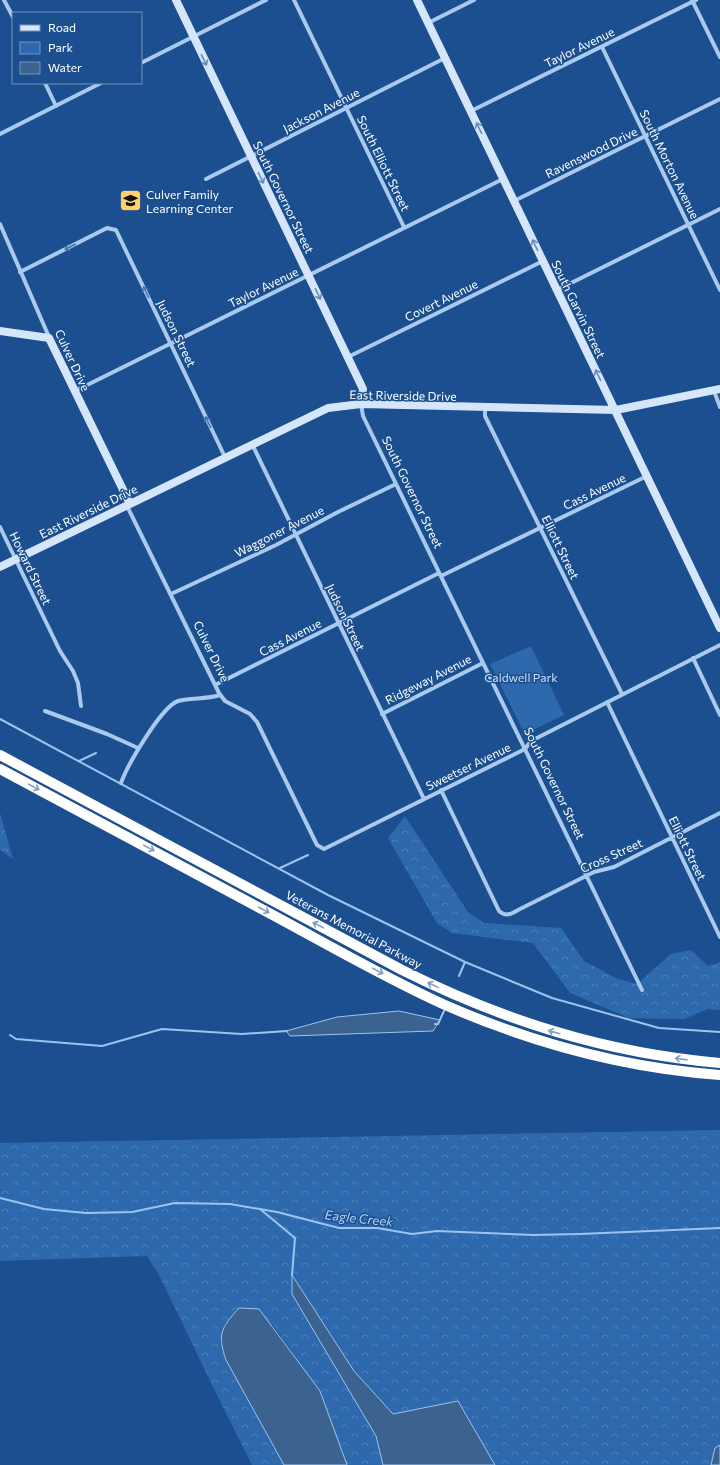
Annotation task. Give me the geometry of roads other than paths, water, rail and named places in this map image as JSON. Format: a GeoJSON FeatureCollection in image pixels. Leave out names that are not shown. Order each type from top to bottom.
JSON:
{"type":"FeatureCollection","features":[{"type":"Feature","properties":{"kind":"highway","name":"Veterans Memorial Parkway"},"geometry":{"type":"LineString","coordinates":[[0,755],[402,970],[454,996],[517,1020],[581,1040],[660,1056],[720,1063]]}},
{"type":"Feature","properties":{"kind":"highway"},"geometry":{"type":"LineString","coordinates":[[0,769],[398,981],[475,1018],[533,1038],[594,1055],[662,1068],[720,1075]]}},
{"type":"Feature","properties":{"kind":"street"},"geometry":{"type":"LineString","coordinates":[[4,0],[12,15]]}},
{"type":"Feature","properties":{"kind":"street","name":"South Governor Street"},"geometry":{"type":"LineString","coordinates":[[176,0],[363,389],[361,404],[363,416],[642,990]]}},
{"type":"Feature","properties":{"kind":"street"},"geometry":{"type":"LineString","coordinates":[[142,62],[266,0]]}},
{"type":"Feature","properties":{"kind":"street","name":"South Elliott Street"},"geometry":{"type":"LineString","coordinates":[[294,0],[404,227]]}},
{"type":"Feature","properties":{"kind":"street","name":"South Garvin Street"},"geometry":{"type":"LineString","coordinates":[[417,0],[720,628]]}},
{"type":"Feature","properties":{"kind":"street"},"geometry":{"type":"LineString","coordinates":[[428,23],[474,0]]}},
{"type":"Feature","properties":{"kind":"street"},"geometry":{"type":"LineString","coordinates":[[694,1],[720,57]]}},
{"type":"Feature","properties":{"kind":"street","name":"Taylor Avenue"},"geometry":{"type":"LineString","coordinates":[[471,112],[694,1]]}},
{"type":"Feature","properties":{"kind":"street","name":"South Morton Avenue"},"geometry":{"type":"LineString","coordinates":[[602,47],[720,290]]}},
{"type":"Feature","properties":{"kind":"street","name":"Jackson Avenue"},"geometry":{"type":"LineString","coordinates":[[206,178],[251,157],[445,58]]}},
{"type":"Feature","properties":{"kind":"street"},"geometry":{"type":"LineString","coordinates":[[45,84],[56,106]]}},
{"type":"Feature","properties":{"kind":"street"},"geometry":{"type":"LineString","coordinates":[[0,134],[99,84]]}},
{"type":"Feature","properties":{"kind":"street","name":"Ravenswood Drive"},"geometry":{"type":"LineString","coordinates":[[514,201],[720,99]]}},
{"type":"Feature","properties":{"kind":"street","name":"Taylor Avenue"},"geometry":{"type":"LineString","coordinates":[[75,391],[503,179]]}},
{"type":"Feature","properties":{"kind":"street"},"geometry":{"type":"LineString","coordinates":[[557,290],[720,209]]}},
{"type":"Feature","properties":{"kind":"street","name":"Culver Drive"},"geometry":{"type":"LineString","coordinates":[[0,224],[49,338],[220,695],[225,700],[250,714],[257,722],[314,836]]}},
{"type":"Feature","properties":{"kind":"street","name":"Judson Street"},"geometry":{"type":"LineString","coordinates":[[20,272],[104,229],[111,228],[116,230],[225,457]]}},
{"type":"Feature","properties":{"kind":"street","name":"Covert Avenue"},"geometry":{"type":"LineString","coordinates":[[348,357],[543,261]]}},
{"type":"Feature","properties":{"kind":"street"},"geometry":{"type":"LineString","coordinates":[[0,331],[49,338]]}},
{"type":"Feature","properties":{"kind":"street"},"geometry":{"type":"LineString","coordinates":[[717,389],[720,407]]}},
{"type":"Feature","properties":{"kind":"street","name":"East Riverside Drive"},"geometry":{"type":"LineString","coordinates":[[0,567],[252,443],[328,408],[361,404],[616,410],[717,389]]}},
{"type":"Feature","properties":{"kind":"street","name":"Elliott Street"},"geometry":{"type":"LineString","coordinates":[[485,408],[485,416],[622,694]]}},
{"type":"Feature","properties":{"kind":"street","name":"Judson Street"},"geometry":{"type":"LineString","coordinates":[[252,443],[424,799]]}},
{"type":"Feature","properties":{"kind":"street","name":"Cass Avenue"},"geometry":{"type":"LineString","coordinates":[[215,685],[338,623],[647,476]]}},
{"type":"Feature","properties":{"kind":"street","name":"Waggoner Avenue"},"geometry":{"type":"LineString","coordinates":[[171,594],[396,484]]}},
{"type":"Feature","properties":{"kind":"street","name":"Howard Street"},"geometry":{"type":"LineString","coordinates":[[0,527],[44,619],[78,683],[81,706]]}},
{"type":"Feature","properties":{"kind":"street","name":"Sweetser Avenue"},"geometry":{"type":"LineString","coordinates":[[314,836],[320,848],[328,847],[525,749],[531,741],[693,658],[720,646]]}},
{"type":"Feature","properties":{"kind":"street"},"geometry":{"type":"LineString","coordinates":[[693,658],[720,716]]}},
{"type":"Feature","properties":{"kind":"street","name":"Ridgeway Avenue"},"geometry":{"type":"LineString","coordinates":[[382,714],[483,663]]}},
{"type":"Feature","properties":{"kind":"street"},"geometry":{"type":"LineString","coordinates":[[121,784],[127,768],[138,748],[168,708],[176,702],[187,699],[208,699],[220,695]]}},
{"type":"Feature","properties":{"kind":"street","name":"Elliott Street"},"geometry":{"type":"LineString","coordinates":[[607,702],[720,937]]}},
{"type":"Feature","properties":{"kind":"street"},"geometry":{"type":"LineString","coordinates":[[45,711],[107,734],[138,748]]}},
{"type":"Feature","properties":{"kind":"street","name":"Cross Street"},"geometry":{"type":"LineString","coordinates":[[441,790],[499,911],[502,914],[509,914],[586,876],[614,867],[720,813]]}},
{"type":"Feature","properties":{"kind":"water"},"geometry":{"type":"Polygon","coordinates":[[[399,1011],[440,1020],[433,1031],[290,1036],[286,1031],[337,1017],[399,1011]]]}},
{"type":"Feature","properties":{"kind":"water"},"geometry":{"type":"Polygon","coordinates":[[[292,1275],[354,1371],[393,1414],[458,1401],[495,1465],[383,1465],[376,1436],[292,1294],[292,1275]]]}},
{"type":"Feature","properties":{"kind":"water"},"geometry":{"type":"Polygon","coordinates":[[[239,1308],[259,1309],[320,1391],[347,1465],[284,1465],[226,1360],[223,1351],[221,1337],[222,1332],[228,1321],[239,1308]]]}},
{"type":"Feature","properties":{"kind":"water"},"geometry":{"type":"Polygon","coordinates":[[[720,1445],[720,1465],[711,1465],[715,1448],[720,1445]]]}},
{"type":"Feature","properties":{"kind":"waterway"},"geometry":{"type":"LineString","coordinates":[[0,719],[328,895],[465,962],[552,998],[659,1028],[720,1032]]}},
{"type":"Feature","properties":{"kind":"waterway"},"geometry":{"type":"LineString","coordinates":[[79,761],[96,753]]}},
{"type":"Feature","properties":{"kind":"waterway"},"geometry":{"type":"LineString","coordinates":[[280,868],[308,855]]}},
{"type":"Feature","properties":{"kind":"waterway"},"geometry":{"type":"LineString","coordinates":[[459,976],[465,962]]}},
{"type":"Feature","properties":{"kind":"waterway"},"geometry":{"type":"LineString","coordinates":[[435,1024],[438,1024],[444,1011]]}},
{"type":"Feature","properties":{"kind":"waterway"},"geometry":{"type":"LineString","coordinates":[[10,1035],[16,1039],[102,1046],[162,1029],[242,1034],[287,1031]]}},
{"type":"Feature","properties":{"kind":"waterway","name":"Eagle Creek"},"geometry":{"type":"LineString","coordinates":[[0,1198],[44,1209],[86,1213],[132,1212],[175,1203],[230,1204],[277,1212],[339,1228],[377,1228],[412,1234],[437,1231],[533,1235],[720,1228]]}},
{"type":"Feature","properties":{"kind":"waterway"},"geometry":{"type":"LineString","coordinates":[[260,1209],[295,1238],[292,1275]]}},
{"type":"Feature","properties":{"kind":"place","name":"Culver Family Learning Center"},"geometry":{"type":"Point","coordinates":[130,201]}},
{"type":"Feature","properties":{"kind":"park label","name":"Caldwell Park"},"geometry":{"type":"Point","coordinates":[521,677]}}]}
